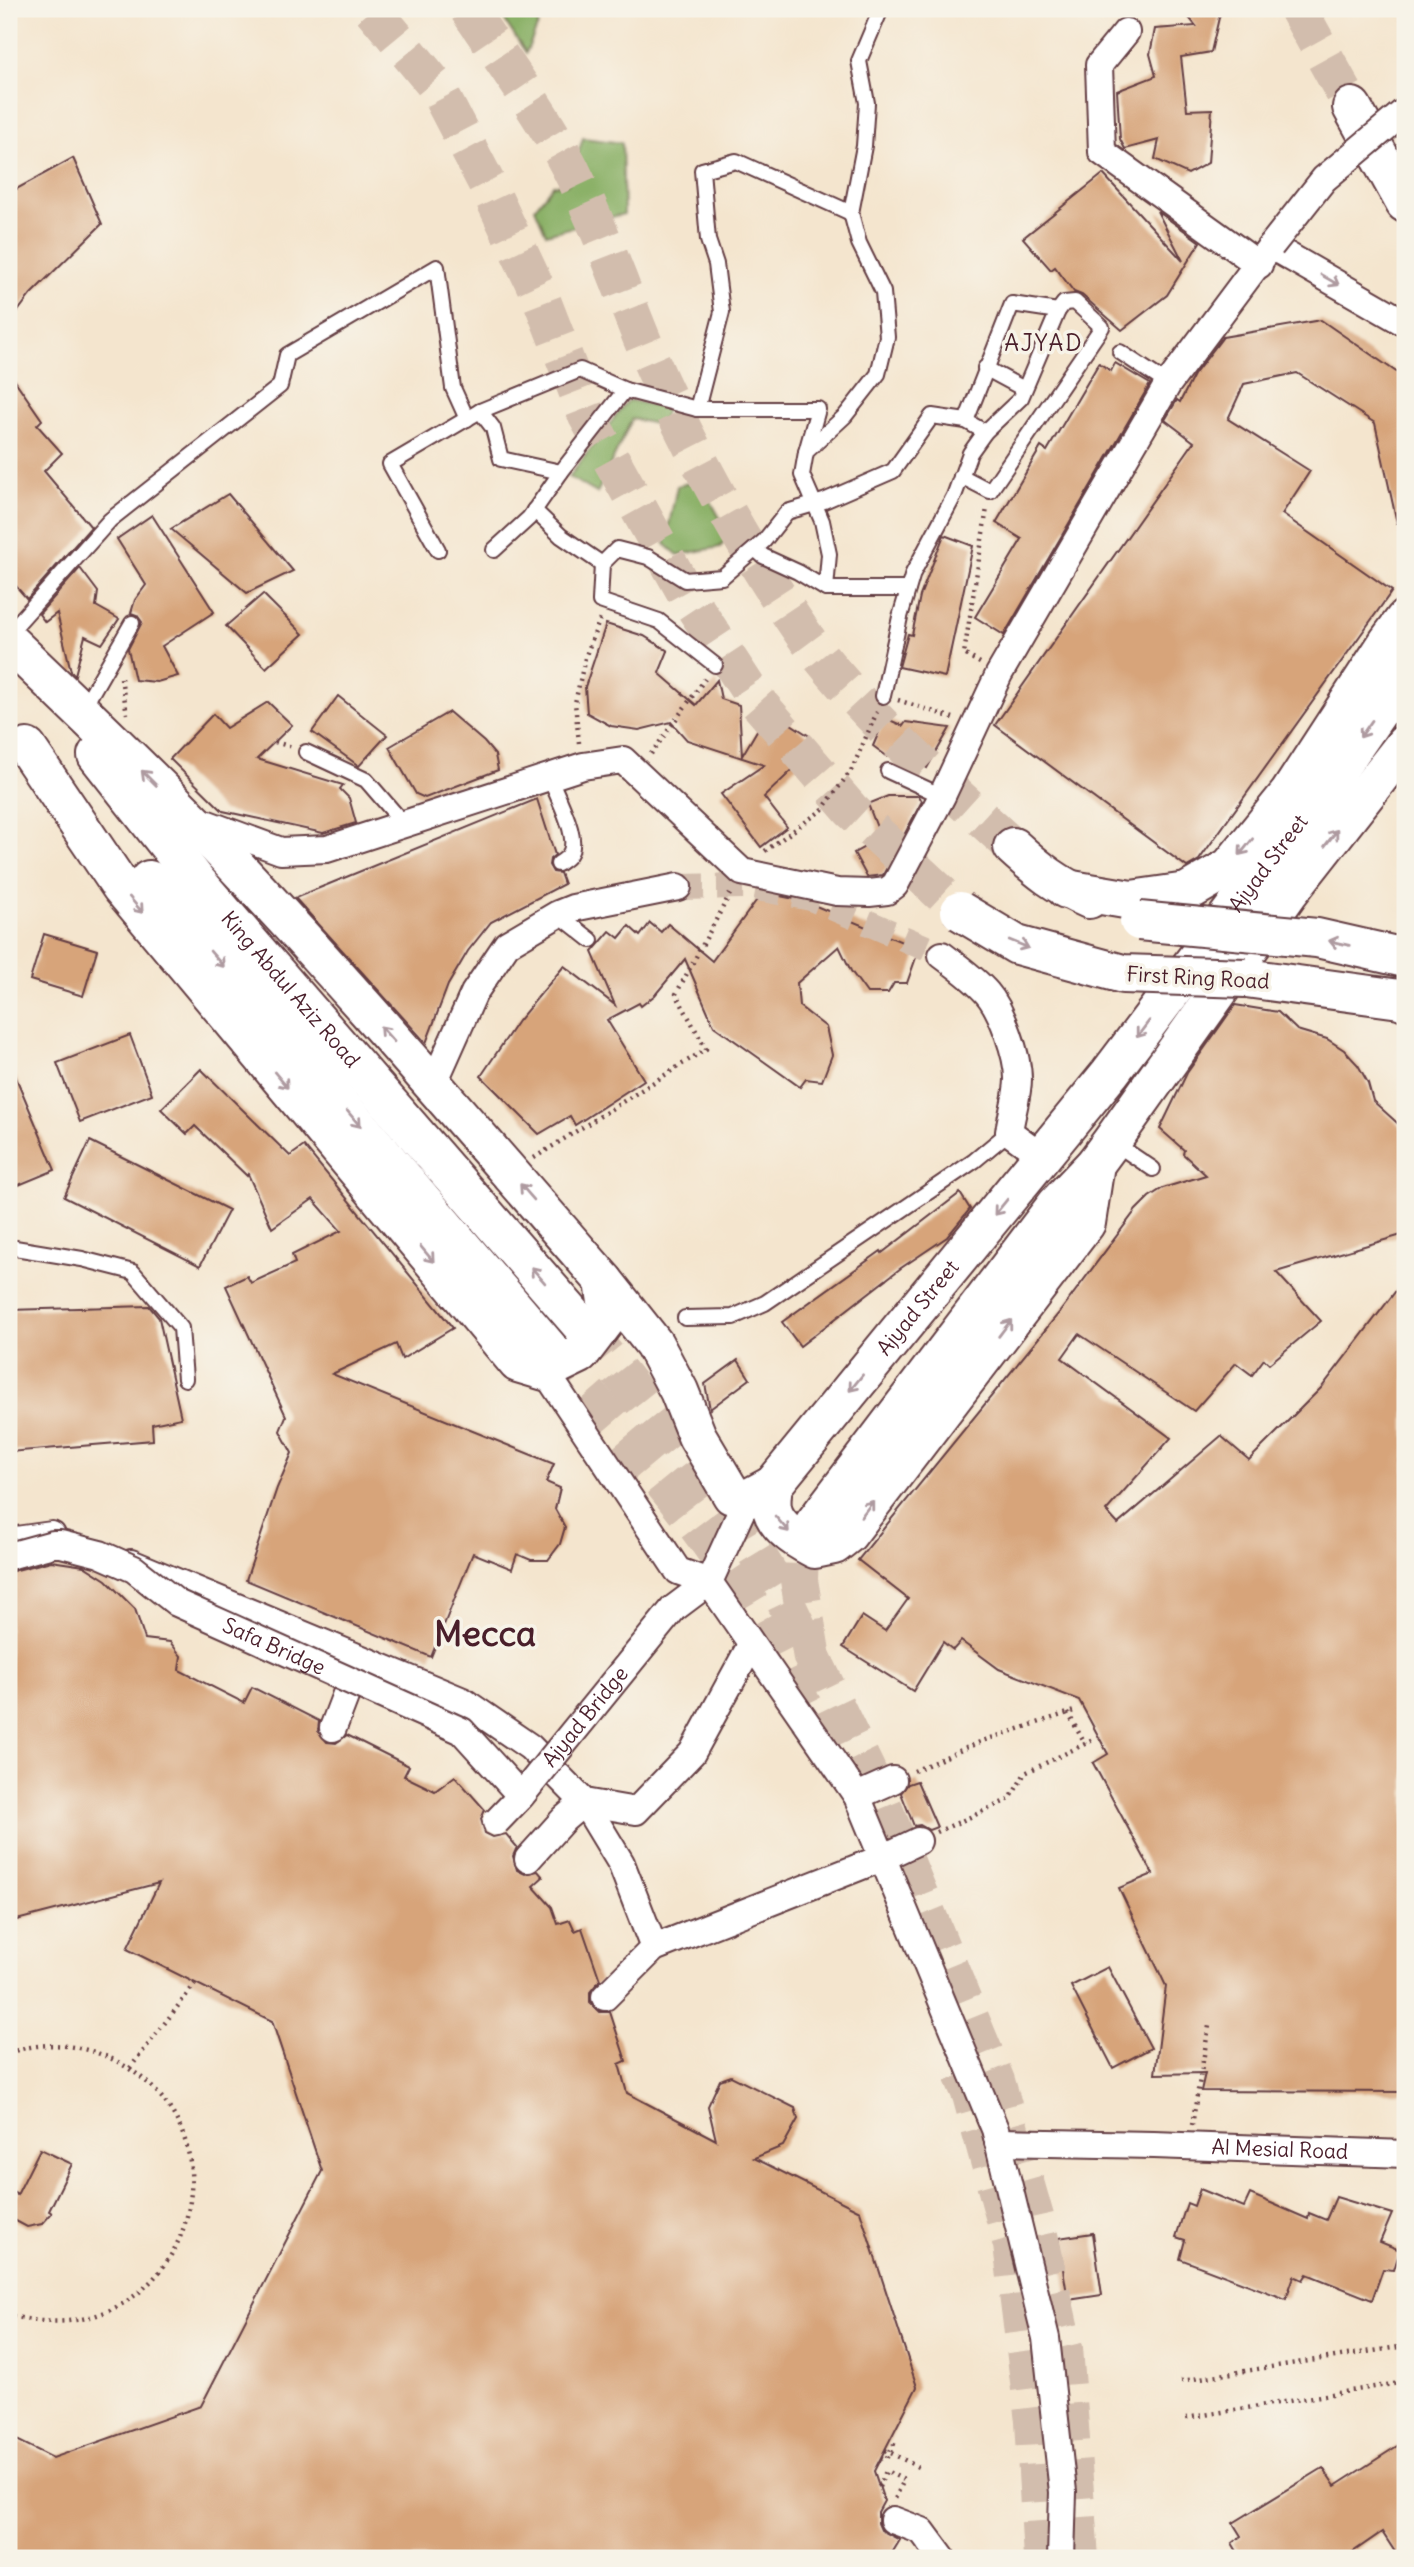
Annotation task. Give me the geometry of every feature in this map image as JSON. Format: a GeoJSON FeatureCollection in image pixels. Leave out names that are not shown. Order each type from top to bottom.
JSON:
{"type":"FeatureCollection","features":[{"type":"Feature","properties":{"kind":"main road"},"geometry":{"type":"LineString","coordinates":[[1352,107],[1405,203]]}},
{"type":"Feature","properties":{"kind":"main road"},"geometry":{"type":"LineString","coordinates":[[1066,889],[1131,900],[1187,892],[1230,867],[1289,794],[1405,619]]}},
{"type":"Feature","properties":{"kind":"main road"},"geometry":{"type":"LineString","coordinates":[[9,643],[188,817],[433,1085],[604,1280],[654,1344],[680,1391],[697,1436],[732,1495],[760,1492]]}},
{"type":"Feature","properties":{"kind":"main road","name":"King Abdul Aziz Road"},"geometry":{"type":"LineString","coordinates":[[9,643],[197,882],[583,1327]]}},
{"type":"Feature","properties":{"kind":"main road","name":"Ajyad Street"},"geometry":{"type":"LineString","coordinates":[[1103,1153],[1086,1223],[848,1534],[834,1545],[815,1549],[779,1524],[760,1492],[1110,1073],[1323,791],[1405,675]]}},
{"type":"Feature","properties":{"kind":"main road","name":"King Abdul Aziz Road"},"geometry":{"type":"LineString","coordinates":[[18,737],[88,810],[238,982],[548,1361]]}},
{"type":"Feature","properties":{"kind":"main road","name":"Ajyad Street"},"geometry":{"type":"LineString","coordinates":[[814,1524],[1057,1204],[1103,1153],[1289,892],[1405,744]]}},
{"type":"Feature","properties":{"kind":"main road"},"geometry":{"type":"LineString","coordinates":[[1013,847],[1043,874],[1066,889],[1139,921],[1317,938],[1405,958]]}},
{"type":"Feature","properties":{"kind":"main road","name":"First Ring Road"},"geometry":{"type":"LineString","coordinates":[[960,911],[1017,945],[1123,974],[1246,978],[1400,999],[1405,1002]]}},
{"type":"Feature","properties":{"kind":"main road"},"geometry":{"type":"LineString","coordinates":[[548,1361],[580,1354],[609,1316],[604,1280]]}},
{"type":"Feature","properties":{"kind":"street"},"geometry":{"type":"LineString","coordinates":[[1126,32],[1099,65],[1102,152],[1265,255],[1405,323]]}},
{"type":"Feature","properties":{"kind":"street"},"geometry":{"type":"LineString","coordinates":[[188,817],[281,851],[327,849],[549,776],[583,766],[624,760],[721,855],[747,873],[837,892],[887,891],[895,885],[942,796],[999,674],[1168,384],[1324,179],[1405,111]]}},
{"type":"Feature","properties":{"kind":"street"},"geometry":{"type":"LineString","coordinates":[[433,1085],[474,993],[507,944],[558,914],[621,897],[678,887]]}},
{"type":"Feature","properties":{"kind":"street"},"geometry":{"type":"LineString","coordinates":[[942,956],[970,976],[990,996],[1012,1043],[1018,1081],[1009,1132],[1042,1156]]}},
{"type":"Feature","properties":{"kind":"street"},"geometry":{"type":"LineString","coordinates":[[548,1361],[678,1571],[709,1582],[857,1796],[995,2129],[1046,2338],[1063,2492],[1061,2558]]}},
{"type":"Feature","properties":{"kind":"street"},"geometry":{"type":"LineString","coordinates":[[709,1582],[760,1492]]}},
{"type":"Feature","properties":{"kind":"street"},"geometry":{"type":"LineString","coordinates":[[9,1541],[52,1535],[149,1570],[463,1701],[530,1748],[584,1802],[621,1863],[654,1948]]}},
{"type":"Feature","properties":{"kind":"street","name":"Safa Bridge"},"geometry":{"type":"LineString","coordinates":[[9,1556],[61,1544],[100,1554],[134,1569],[177,1603],[462,1731],[521,1796]]}},
{"type":"Feature","properties":{"kind":"street","name":"Ajyad Bridge"},"geometry":{"type":"LineString","coordinates":[[496,1822],[521,1796],[673,1609],[709,1582]]}},
{"type":"Feature","properties":{"kind":"street"},"geometry":{"type":"LineString","coordinates":[[584,1802],[636,1811],[692,1754],[751,1645]]}},
{"type":"Feature","properties":{"kind":"street"},"geometry":{"type":"LineString","coordinates":[[333,1728],[360,1659]]}},
{"type":"Feature","properties":{"kind":"street"},"geometry":{"type":"LineString","coordinates":[[857,1796],[893,1780]]}},
{"type":"Feature","properties":{"kind":"street"},"geometry":{"type":"LineString","coordinates":[[528,1859],[564,1819],[584,1802]]}},
{"type":"Feature","properties":{"kind":"street"},"geometry":{"type":"LineString","coordinates":[[605,1997],[654,1948],[881,1858],[918,1840]]}},
{"type":"Feature","properties":{"kind":"street","name":"Al Mesial Road"},"geometry":{"type":"LineString","coordinates":[[998,2142],[1405,2154]]}},
{"type":"Feature","properties":{"kind":"street"},"geometry":{"type":"LineString","coordinates":[[893,2520],[922,2531],[942,2558]]}},
{"type":"Feature","properties":{"kind":"lane"},"geometry":{"type":"LineString","coordinates":[[806,453],[845,416],[878,374],[887,337],[883,292],[859,243],[850,213],[864,146],[867,103],[859,61],[881,9]]}},
{"type":"Feature","properties":{"kind":"lane"},"geometry":{"type":"LineString","coordinates":[[697,409],[722,312],[716,264],[708,240],[702,170],[736,161],[850,213]]}},
{"type":"Feature","properties":{"kind":"lane"},"geometry":{"type":"LineString","coordinates":[[9,633],[110,520],[280,386],[287,355],[437,267],[453,388],[474,415],[493,428],[501,459],[561,472]]}},
{"type":"Feature","properties":{"kind":"lane"},"geometry":{"type":"LineString","coordinates":[[883,695],[913,573],[954,496],[961,476],[970,453],[985,432],[1021,398],[1058,311],[1064,303],[1075,302],[1102,327],[990,491],[961,476]]}},
{"type":"Feature","properties":{"kind":"lane"},"geometry":{"type":"LineString","coordinates":[[966,421],[1012,304],[1058,311]]}},
{"type":"Feature","properties":{"kind":"lane"},"geometry":{"type":"LineString","coordinates":[[1120,352],[1168,384]]}},
{"type":"Feature","properties":{"kind":"lane"},"geometry":{"type":"LineString","coordinates":[[985,368],[1024,389]]}},
{"type":"Feature","properties":{"kind":"lane"},"geometry":{"type":"LineString","coordinates":[[438,550],[390,464],[474,415],[580,370],[625,390],[697,409],[818,409],[802,475],[822,522],[828,554],[826,589]]}},
{"type":"Feature","properties":{"kind":"lane"},"geometry":{"type":"LineString","coordinates":[[494,550],[529,518],[625,390]]}},
{"type":"Feature","properties":{"kind":"lane"},"geometry":{"type":"LineString","coordinates":[[715,665],[659,621],[600,601],[602,564],[617,549],[648,557],[685,580],[722,577],[755,549],[788,512],[893,471],[932,416],[966,421],[985,432]]}},
{"type":"Feature","properties":{"kind":"lane"},"geometry":{"type":"LineString","coordinates":[[534,510],[561,537],[602,564]]}},
{"type":"Feature","properties":{"kind":"lane"},"geometry":{"type":"LineString","coordinates":[[755,549],[826,589],[908,589]]}},
{"type":"Feature","properties":{"kind":"lane"},"geometry":{"type":"LineString","coordinates":[[81,712],[132,623]]}},
{"type":"Feature","properties":{"kind":"lane"},"geometry":{"type":"LineString","coordinates":[[306,752],[366,780],[404,824]]}},
{"type":"Feature","properties":{"kind":"lane"},"geometry":{"type":"LineString","coordinates":[[888,771],[942,796]]}},
{"type":"Feature","properties":{"kind":"lane"},"geometry":{"type":"LineString","coordinates":[[549,776],[572,839],[569,856],[558,864]]}},
{"type":"Feature","properties":{"kind":"lane"},"geometry":{"type":"LineString","coordinates":[[558,914],[591,940]]}},
{"type":"Feature","properties":{"kind":"lane"},"geometry":{"type":"LineString","coordinates":[[685,1318],[733,1317],[765,1303],[974,1161],[1009,1132]]}},
{"type":"Feature","properties":{"kind":"lane"},"geometry":{"type":"LineString","coordinates":[[1103,1153],[1153,1169]]}},
{"type":"Feature","properties":{"kind":"lane"},"geometry":{"type":"LineString","coordinates":[[9,1247],[82,1259],[133,1272],[181,1328],[185,1379]]}},
{"type":"Feature","properties":{"kind":"path"},"geometry":{"type":"LineString","coordinates":[[964,654],[990,491]]}},
{"type":"Feature","properties":{"kind":"path"},"geometry":{"type":"LineString","coordinates":[[580,750],[575,703],[585,658],[600,620],[600,601]]}},
{"type":"Feature","properties":{"kind":"path"},"geometry":{"type":"LineString","coordinates":[[638,772],[715,665]]}},
{"type":"Feature","properties":{"kind":"path"},"geometry":{"type":"LineString","coordinates":[[510,1173],[706,1049],[676,994],[747,873],[765,851],[822,810],[852,769],[883,695],[963,721]]}},
{"type":"Feature","properties":{"kind":"path"},"geometry":{"type":"LineString","coordinates":[[893,1780],[982,1741],[1077,1710]]}},
{"type":"Feature","properties":{"kind":"path"},"geometry":{"type":"LineString","coordinates":[[1068,1713],[1085,1744]]}},
{"type":"Feature","properties":{"kind":"path"},"geometry":{"type":"LineString","coordinates":[[918,1840],[1010,1799],[1025,1773],[1095,1739]]}},
{"type":"Feature","properties":{"kind":"path"},"geometry":{"type":"LineString","coordinates":[[130,2068],[195,1984]]}},
{"type":"Feature","properties":{"kind":"path"},"geometry":{"type":"LineString","coordinates":[[1188,2146],[1209,2026]]}},
{"type":"Feature","properties":{"kind":"path"},"geometry":{"type":"LineString","coordinates":[[9,2053],[23,2048],[60,2045],[96,2052],[130,2068],[153,2089],[172,2113],[185,2141],[191,2174],[190,2207],[181,2239],[160,2273],[146,2287],[122,2305],[95,2317],[64,2323],[32,2322],[9,2315]]}},
{"type":"Feature","properties":{"kind":"path"},"geometry":{"type":"LineString","coordinates":[[1181,2381],[1405,2346]]}},
{"type":"Feature","properties":{"kind":"path"},"geometry":{"type":"LineString","coordinates":[[1186,2417],[1405,2382]]}},
{"type":"Feature","properties":{"kind":"path"},"geometry":{"type":"LineString","coordinates":[[881,2457],[886,2459],[894,2444],[889,2442]]}},
{"type":"Feature","properties":{"kind":"path"},"geometry":{"type":"LineString","coordinates":[[888,2451],[920,2468]]}},
{"type":"Feature","properties":{"kind":"path"},"geometry":{"type":"LineString","coordinates":[[879,2487],[886,2471],[904,2480]]}},
{"type":"Feature","properties":{"kind":"green space"},"geometry":{"type":"Polygon","coordinates":[[[497,9],[545,9],[526,53],[497,9]]]}},
{"type":"Feature","properties":{"kind":"green space"},"geometry":{"type":"Polygon","coordinates":[[[583,138],[622,143],[624,214],[546,234],[535,208],[553,185],[568,184],[583,138]]]}},
{"type":"Feature","properties":{"kind":"green space"},"geometry":{"type":"Polygon","coordinates":[[[628,400],[666,408],[661,425],[632,419],[597,493],[569,477],[628,400]]]}},
{"type":"Feature","properties":{"kind":"green space"},"geometry":{"type":"Polygon","coordinates":[[[699,480],[730,536],[720,547],[678,555],[665,544],[677,486],[699,480]]]}},
{"type":"Feature","properties":{"kind":"building"},"geometry":{"type":"Polygon","coordinates":[[[1182,9],[1221,9],[1211,52],[1181,57],[1187,110],[1212,109],[1208,163],[1188,174],[1155,159],[1159,140],[1125,149],[1120,139],[1117,91],[1156,76],[1150,54],[1155,29],[1196,26],[1182,9]]]}},
{"type":"Feature","properties":{"kind":"building"},"geometry":{"type":"Polygon","coordinates":[[[73,158],[102,224],[31,294],[9,323],[9,193],[73,158]]]}},
{"type":"Feature","properties":{"kind":"building"},"geometry":{"type":"Polygon","coordinates":[[[1103,174],[1183,261],[1157,211],[1200,242],[1167,295],[1122,330],[1082,295],[1074,292],[1055,267],[1051,270],[1023,238],[1103,174]]]}},
{"type":"Feature","properties":{"kind":"building"},"geometry":{"type":"Polygon","coordinates":[[[1321,320],[1405,378],[1405,522],[1397,523],[1375,423],[1297,373],[1244,384],[1228,419],[1310,471],[1282,514],[1392,591],[1199,860],[1187,867],[995,725],[1194,442],[1165,420],[1223,337],[1321,320]]]}},
{"type":"Feature","properties":{"kind":"building"},"geometry":{"type":"Polygon","coordinates":[[[1099,363],[1111,371],[1115,363],[1150,384],[1004,635],[975,617],[1022,539],[996,523],[1041,447],[1047,451],[1099,363]]]}},
{"type":"Feature","properties":{"kind":"building"},"geometry":{"type":"Polygon","coordinates":[[[9,372],[42,420],[37,425],[62,453],[44,471],[91,527],[27,599],[9,578],[9,372]]]}},
{"type":"Feature","properties":{"kind":"building"},"geometry":{"type":"Polygon","coordinates":[[[228,494],[293,571],[247,593],[171,529],[228,494]]]}},
{"type":"Feature","properties":{"kind":"building"},"geometry":{"type":"Polygon","coordinates":[[[152,515],[214,612],[162,646],[178,676],[157,682],[135,680],[128,649],[142,622],[137,615],[131,613],[135,600],[146,585],[117,539],[152,515]]]}},
{"type":"Feature","properties":{"kind":"building"},"geometry":{"type":"Polygon","coordinates":[[[944,535],[973,546],[945,677],[899,667],[908,634],[912,635],[920,596],[944,535]]]}},
{"type":"Feature","properties":{"kind":"building"},"geometry":{"type":"Polygon","coordinates":[[[80,568],[98,592],[96,606],[119,619],[102,644],[85,636],[75,675],[71,671],[57,613],[45,622],[39,614],[80,568]]]}},
{"type":"Feature","properties":{"kind":"building"},"geometry":{"type":"Polygon","coordinates":[[[263,594],[303,634],[266,668],[226,626],[263,594]]]}},
{"type":"Feature","properties":{"kind":"building"},"geometry":{"type":"Polygon","coordinates":[[[606,624],[644,636],[668,651],[659,673],[696,705],[717,680],[721,699],[739,705],[742,756],[769,710],[811,737],[805,746],[810,753],[764,797],[787,827],[761,847],[721,794],[764,765],[687,740],[671,722],[639,730],[611,726],[587,713],[585,687],[606,624]]]}},
{"type":"Feature","properties":{"kind":"building"},"geometry":{"type":"Polygon","coordinates":[[[338,696],[387,735],[359,766],[312,732],[338,696]]]}},
{"type":"Feature","properties":{"kind":"building"},"geometry":{"type":"Polygon","coordinates":[[[268,702],[292,725],[257,759],[343,785],[340,789],[349,798],[356,823],[323,833],[223,811],[170,759],[213,714],[226,728],[268,702]]]}},
{"type":"Feature","properties":{"kind":"building"},"geometry":{"type":"Polygon","coordinates":[[[449,712],[495,755],[498,770],[425,798],[416,794],[389,747],[449,712]]]}},
{"type":"Feature","properties":{"kind":"building"},"geometry":{"type":"Polygon","coordinates":[[[885,718],[903,726],[906,722],[950,728],[927,768],[908,755],[901,762],[892,753],[888,757],[873,746],[885,718]]]}},
{"type":"Feature","properties":{"kind":"building"},"geometry":{"type":"Polygon","coordinates":[[[888,796],[919,796],[922,801],[883,875],[867,877],[854,853],[881,838],[868,804],[888,796]]]}},
{"type":"Feature","properties":{"kind":"building"},"geometry":{"type":"Polygon","coordinates":[[[537,799],[555,855],[550,859],[549,865],[553,872],[560,873],[564,884],[491,922],[468,951],[448,985],[426,1043],[295,898],[537,799]]]}},
{"type":"Feature","properties":{"kind":"building"},"geometry":{"type":"Polygon","coordinates":[[[775,895],[804,901],[919,949],[907,983],[894,983],[888,993],[867,993],[851,971],[839,946],[797,983],[799,1006],[826,1027],[832,1055],[822,1081],[806,1079],[800,1087],[714,1026],[685,959],[655,995],[641,1006],[639,1003],[607,1020],[644,1080],[575,1125],[570,1116],[539,1134],[481,1076],[518,1021],[564,966],[615,1005],[592,952],[610,931],[619,938],[629,926],[640,936],[650,923],[661,932],[668,924],[712,961],[756,901],[775,895]]]}},
{"type":"Feature","properties":{"kind":"building"},"geometry":{"type":"Polygon","coordinates":[[[44,934],[97,950],[83,996],[30,980],[44,934]]]}},
{"type":"Feature","properties":{"kind":"building"},"geometry":{"type":"Polygon","coordinates":[[[1235,1005],[1278,1012],[1297,1030],[1327,1039],[1344,1050],[1358,1065],[1368,1083],[1373,1101],[1405,1130],[1405,1234],[1276,1272],[1321,1321],[1269,1364],[1264,1359],[1252,1375],[1236,1363],[1194,1411],[1079,1334],[1062,1358],[1171,1438],[1106,1511],[1118,1524],[1221,1436],[1249,1460],[1322,1387],[1405,1279],[1405,2092],[1201,2091],[1205,2073],[1155,2074],[1166,1986],[1119,1888],[1153,1874],[1093,1763],[1108,1754],[1079,1700],[999,1669],[961,1641],[953,1650],[943,1642],[913,1691],[843,1647],[862,1616],[885,1631],[908,1599],[858,1560],[1059,1313],[1136,1210],[1163,1188],[1206,1175],[1183,1154],[1184,1150],[1160,1129],[1187,1073],[1235,1005]]]}},
{"type":"Feature","properties":{"kind":"building"},"geometry":{"type":"Polygon","coordinates":[[[130,1035],[152,1094],[80,1122],[57,1063],[130,1035]]]}},
{"type":"Feature","properties":{"kind":"building"},"geometry":{"type":"Polygon","coordinates":[[[9,1061],[55,1170],[9,1189],[9,1061]]]}},
{"type":"Feature","properties":{"kind":"building"},"geometry":{"type":"Polygon","coordinates":[[[201,1069],[290,1156],[304,1146],[453,1328],[402,1359],[396,1344],[332,1374],[554,1464],[546,1482],[560,1488],[555,1509],[565,1527],[560,1544],[548,1560],[531,1560],[517,1554],[512,1569],[473,1553],[431,1657],[246,1580],[277,1488],[292,1453],[280,1431],[286,1416],[226,1286],[247,1276],[251,1283],[295,1263],[292,1255],[341,1231],[313,1199],[272,1228],[248,1174],[247,1176],[195,1126],[187,1134],[161,1109],[201,1069]]]}},
{"type":"Feature","properties":{"kind":"building"},"geometry":{"type":"Polygon","coordinates":[[[90,1141],[229,1210],[200,1266],[64,1197],[90,1141]]]}},
{"type":"Feature","properties":{"kind":"building"},"geometry":{"type":"Polygon","coordinates":[[[960,1193],[970,1209],[947,1237],[901,1268],[800,1346],[782,1322],[881,1251],[882,1253],[960,1193]]]}},
{"type":"Feature","properties":{"kind":"building"},"geometry":{"type":"Polygon","coordinates":[[[149,1306],[159,1318],[181,1418],[152,1424],[153,1440],[9,1452],[9,1310],[149,1306]]]}},
{"type":"Feature","properties":{"kind":"building"},"geometry":{"type":"Polygon","coordinates":[[[738,1360],[750,1379],[710,1409],[705,1384],[738,1360]]]}},
{"type":"Feature","properties":{"kind":"building"},"geometry":{"type":"Polygon","coordinates":[[[51,1561],[84,1566],[106,1580],[135,1609],[145,1639],[170,1642],[181,1656],[179,1670],[244,1703],[252,1687],[319,1721],[318,1731],[327,1742],[336,1743],[347,1735],[409,1766],[404,1776],[435,1791],[455,1776],[485,1810],[481,1819],[485,1833],[493,1837],[506,1834],[517,1847],[513,1856],[517,1870],[525,1874],[538,1871],[543,1877],[533,1886],[552,1907],[558,1924],[570,1920],[575,1931],[582,1928],[600,1980],[590,1992],[590,2002],[600,2012],[610,2012],[626,2061],[619,2064],[627,2093],[716,2140],[708,2106],[720,2080],[731,2076],[795,2108],[798,2119],[783,2146],[754,2158],[860,2211],[917,2387],[874,2471],[884,2501],[878,2512],[878,2523],[881,2530],[900,2540],[889,2558],[9,2558],[9,2436],[53,2458],[201,2406],[322,2171],[272,2021],[127,1949],[159,1883],[9,1922],[9,1572],[51,1561]]]}},
{"type":"Feature","properties":{"kind":"building"},"geometry":{"type":"Polygon","coordinates":[[[917,1781],[937,1827],[929,1830],[920,1825],[914,1826],[901,1793],[908,1784],[917,1781]]]}},
{"type":"Feature","properties":{"kind":"building"},"geometry":{"type":"Polygon","coordinates":[[[1108,1967],[1151,2048],[1113,2068],[1071,1986],[1108,1967]]]}},
{"type":"Feature","properties":{"kind":"building"},"geometry":{"type":"Polygon","coordinates":[[[40,2149],[72,2164],[49,2211],[52,2213],[42,2224],[27,2227],[14,2220],[10,2206],[13,2192],[17,2195],[40,2149]]]}},
{"type":"Feature","properties":{"kind":"building"},"geometry":{"type":"Polygon","coordinates":[[[1200,2189],[1244,2207],[1250,2194],[1308,2219],[1309,2213],[1326,2220],[1336,2197],[1392,2214],[1380,2242],[1400,2250],[1394,2270],[1383,2269],[1372,2300],[1307,2274],[1303,2280],[1294,2276],[1286,2299],[1180,2259],[1185,2240],[1176,2237],[1187,2203],[1194,2206],[1200,2189]]]}},
{"type":"Feature","properties":{"kind":"building"},"geometry":{"type":"Polygon","coordinates":[[[1093,2233],[1102,2295],[1068,2300],[1058,2238],[1093,2233]]]}},
{"type":"Feature","properties":{"kind":"building"},"geometry":{"type":"Polygon","coordinates":[[[1405,2441],[1405,2558],[1399,2558],[1382,2532],[1344,2558],[1241,2558],[1232,2543],[1241,2536],[1233,2523],[1323,2468],[1335,2486],[1405,2441]]]}},
{"type":"Feature","properties":{"kind":"tunnel"},"geometry":{"type":"LineString","coordinates":[[372,9],[436,86],[488,186],[541,298],[587,416],[689,599],[754,698],[851,810],[960,911]]}},
{"type":"Feature","properties":{"kind":"tunnel"},"geometry":{"type":"LineString","coordinates":[[468,9],[561,151],[601,235],[647,351],[674,410],[721,502],[774,590],[840,681],[925,767],[1013,847]]}},
{"type":"Feature","properties":{"kind":"tunnel"},"geometry":{"type":"LineString","coordinates":[[1298,9],[1352,107]]}},
{"type":"Feature","properties":{"kind":"tunnel"},"geometry":{"type":"LineString","coordinates":[[678,887],[747,886],[811,898],[942,955]]}},
{"type":"Feature","properties":{"kind":"tunnel"},"geometry":{"type":"LineString","coordinates":[[583,1327],[742,1530],[782,1595],[877,1792],[996,2081],[1035,2217],[1064,2348],[1080,2558]]}},
{"type":"Feature","properties":{"kind":"tunnel"},"geometry":{"type":"LineString","coordinates":[[551,1351],[663,1483],[716,1552],[768,1635],[805,1710]]}},
{"type":"Feature","properties":{"kind":"tunnel"},"geometry":{"type":"LineString","coordinates":[[812,1658],[799,1580],[800,1554],[814,1524]]}},
{"type":"Feature","properties":{"kind":"tunnel"},"geometry":{"type":"LineString","coordinates":[[962,2074],[971,2095],[1012,2245],[1034,2421],[1042,2558]]}},
{"type":"Feature","properties":{"kind":"district","name":"AJYAD"},"geometry":{"type":"Point","coordinates":[1044,343]}},
{"type":"Feature","properties":{"kind":"district","name":"Mecca"},"geometry":{"type":"Point","coordinates":[485,1634]}}]}
